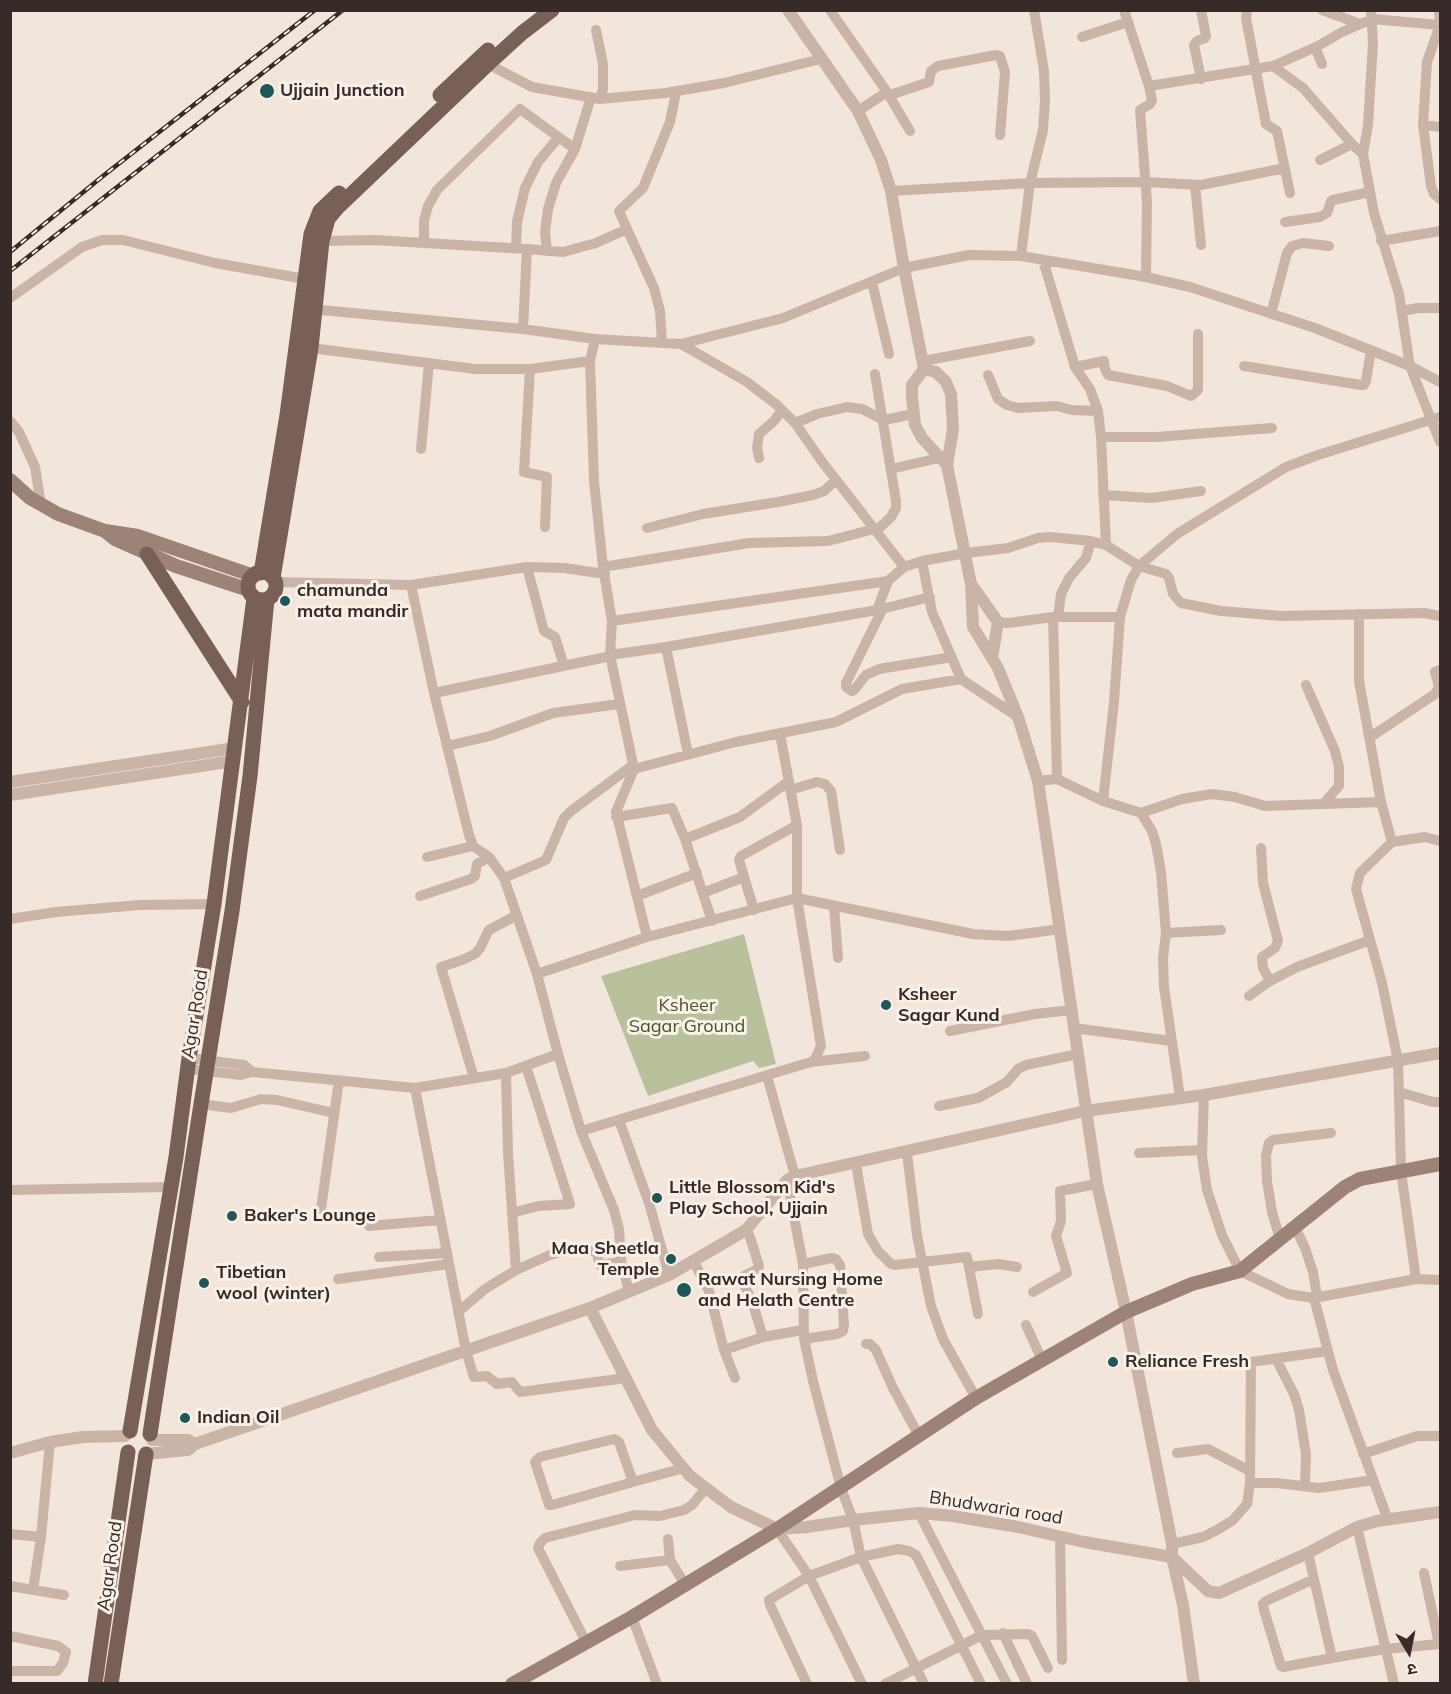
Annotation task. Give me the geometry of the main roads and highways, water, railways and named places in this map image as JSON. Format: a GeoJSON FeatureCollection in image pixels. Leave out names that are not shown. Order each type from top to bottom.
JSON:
{"type":"FeatureCollection","features":[{"type":"Feature","properties":{"kind":"main road"},"geometry":{"type":"LineString","coordinates":[[262,585],[311,348],[305,279],[311,234],[320,211],[536,10]]}},
{"type":"Feature","properties":{"kind":"main road"},"geometry":{"type":"LineString","coordinates":[[95,1683],[128,1452],[124,1443],[128,1434],[170,1187],[287,415],[328,219],[390,159],[483,61],[552,10]]}},
{"type":"Feature","properties":{"kind":"main road"},"geometry":{"type":"LineString","coordinates":[[10,480],[30,498],[58,514],[105,531],[138,536],[262,585]]}},
{"type":"Feature","properties":{"kind":"main road"},"geometry":{"type":"LineString","coordinates":[[105,531],[115,539],[176,566],[262,585]]}},
{"type":"Feature","properties":{"kind":"main road"},"geometry":{"type":"LineString","coordinates":[[147,554],[242,702]]}},
{"type":"Feature","properties":{"kind":"main road","name":"Agar Road"},"geometry":{"type":"LineString","coordinates":[[111,1683],[146,1454],[152,1447],[151,1437],[232,911],[250,776],[262,585]]}},
{"type":"Feature","properties":{"kind":"main road"},"geometry":{"type":"LineString","coordinates":[[512,1683],[632,1617],[777,1529],[976,1398],[1126,1312],[1192,1284],[1240,1271],[1345,1187],[1360,1179],[1440,1164]]}},
{"type":"Feature","properties":{"kind":"main road"},"geometry":{"type":"LineString","coordinates":[[128,1434],[143,1428],[151,1437]]}},
{"type":"Feature","properties":{"kind":"main road"},"geometry":{"type":"LineString","coordinates":[[128,1452],[137,1456],[146,1454]]}},
{"type":"Feature","properties":{"kind":"railway"},"geometry":{"type":"LineString","coordinates":[[10,252],[315,10]]}},
{"type":"Feature","properties":{"kind":"railway"},"geometry":{"type":"LineString","coordinates":[[10,271],[343,10]]}},
{"type":"Feature","properties":{"kind":"place","name":"Ujjain Junction"},"geometry":{"type":"Point","coordinates":[267,91]}},
{"type":"Feature","properties":{"kind":"place","name":"chamunda mata mandir"},"geometry":{"type":"Point","coordinates":[285,601]}},
{"type":"Feature","properties":{"kind":"place","name":"Ksheer Sagar Kund"},"geometry":{"type":"Point","coordinates":[886,1005]}},
{"type":"Feature","properties":{"kind":"place","name":"Little Blossom Kid's Play School, Ujjain"},"geometry":{"type":"Point","coordinates":[657,1198]}},
{"type":"Feature","properties":{"kind":"place","name":"Baker's Lounge"},"geometry":{"type":"Point","coordinates":[232,1216]}},
{"type":"Feature","properties":{"kind":"place","name":"Maa Sheetla Temple"},"geometry":{"type":"Point","coordinates":[671,1259]}},
{"type":"Feature","properties":{"kind":"place","name":"Tibetian wool (winter)"},"geometry":{"type":"Point","coordinates":[204,1283]}},
{"type":"Feature","properties":{"kind":"place","name":"Rawat Nursing Home and Helath Centre"},"geometry":{"type":"Point","coordinates":[684,1290]}},
{"type":"Feature","properties":{"kind":"place","name":"Reliance Fresh"},"geometry":{"type":"Point","coordinates":[1113,1362]}},
{"type":"Feature","properties":{"kind":"place","name":"Indian Oil"},"geometry":{"type":"Point","coordinates":[185,1418]}},
{"type":"Feature","properties":{"kind":"park label","name":"Ksheer Sagar Ground"},"geometry":{"type":"Point","coordinates":[687,1016]}}]}
